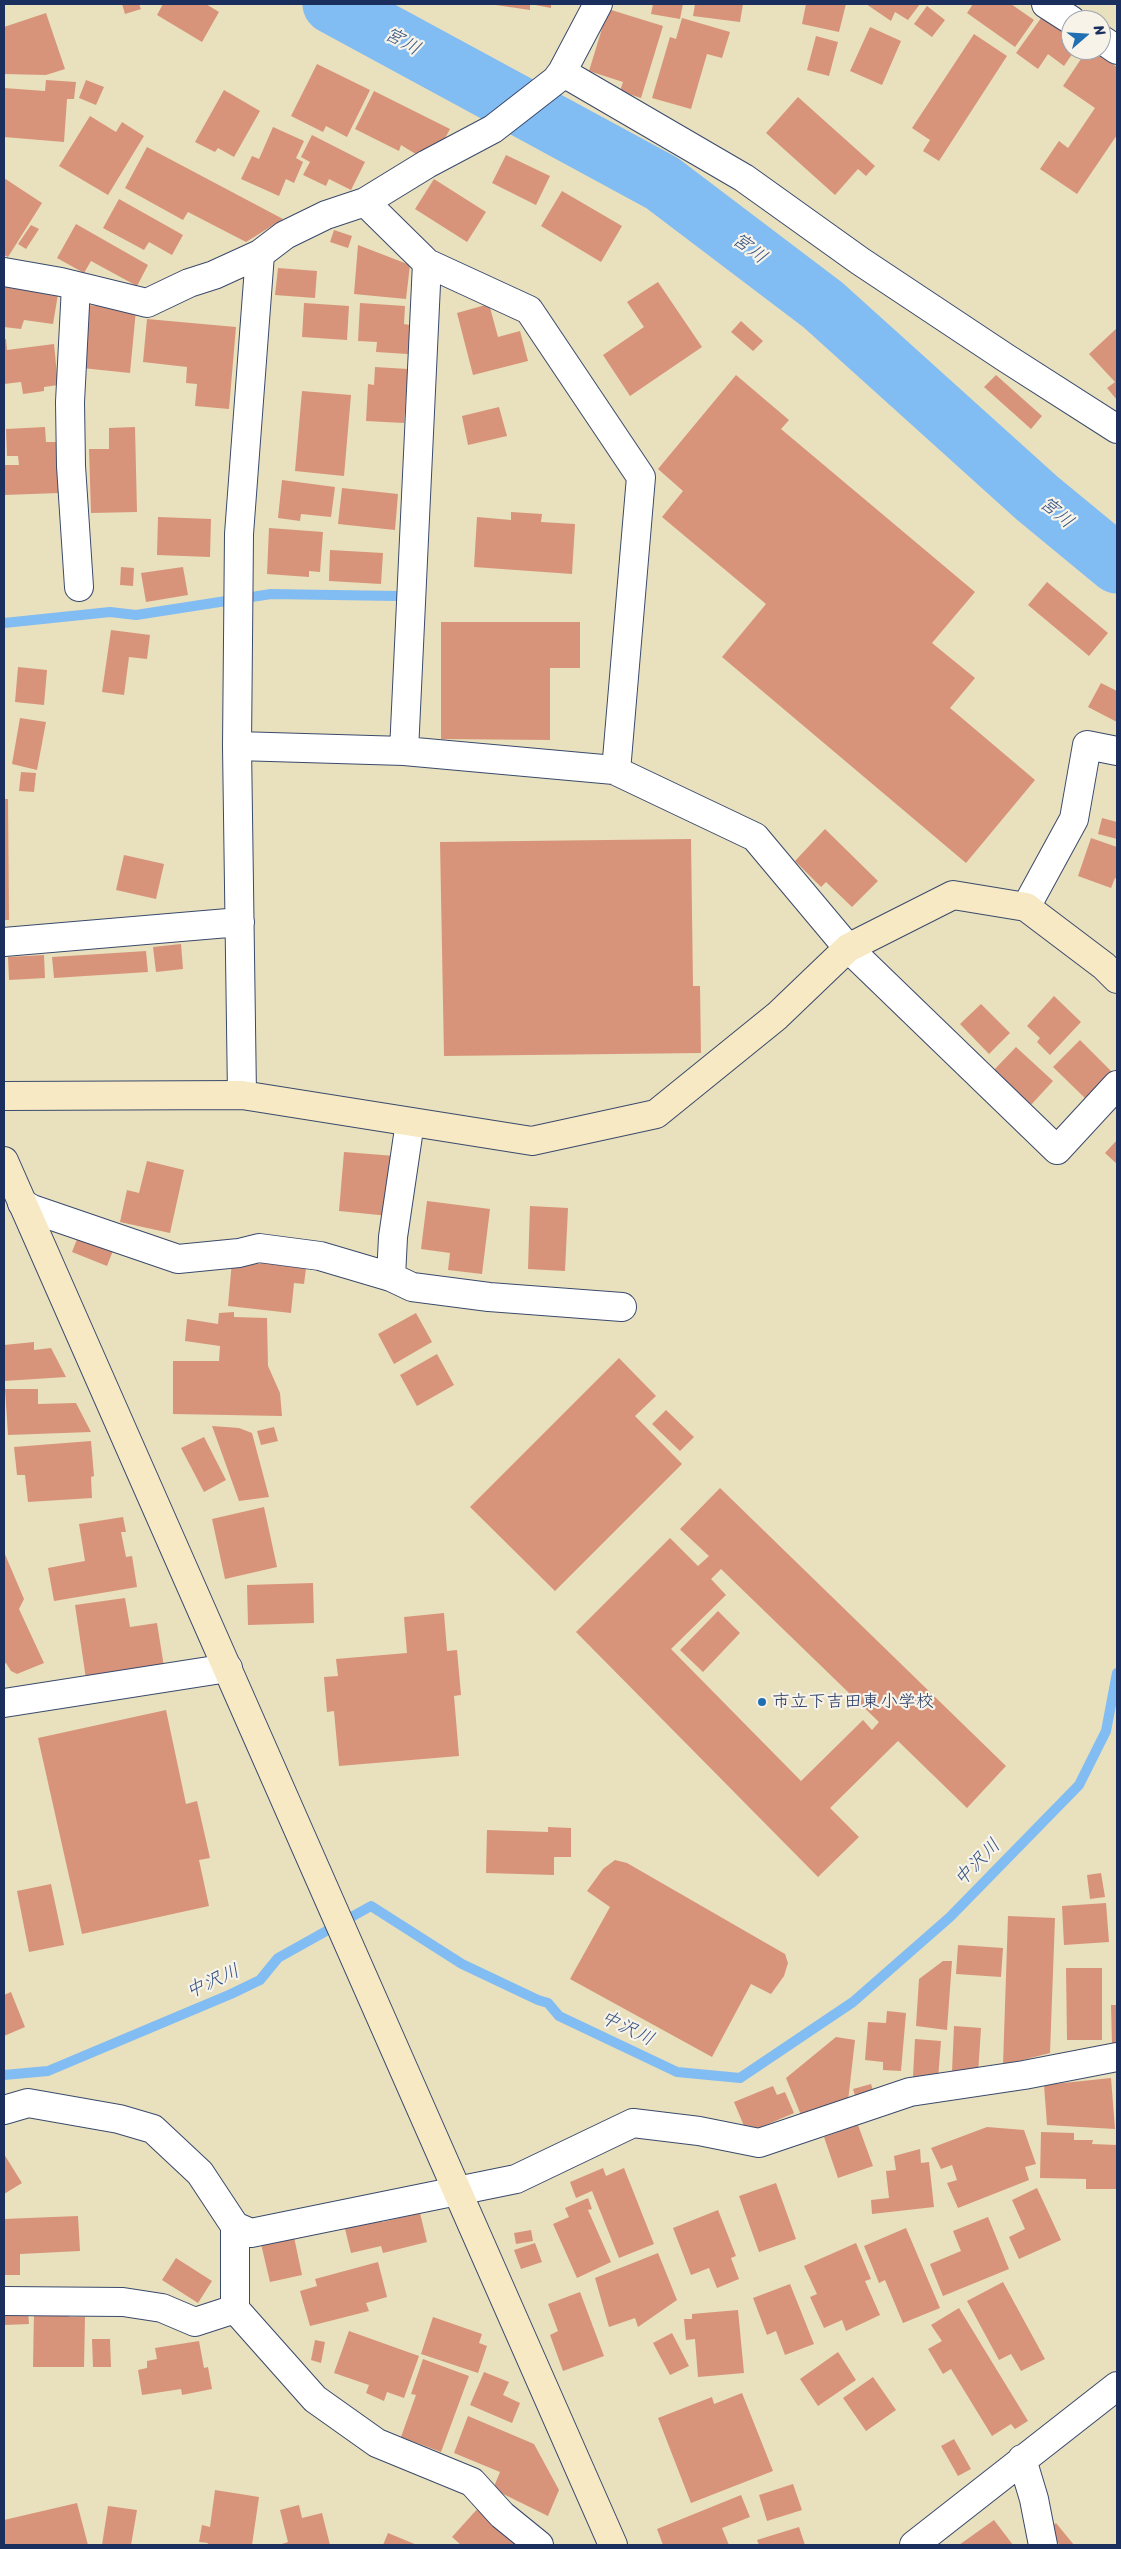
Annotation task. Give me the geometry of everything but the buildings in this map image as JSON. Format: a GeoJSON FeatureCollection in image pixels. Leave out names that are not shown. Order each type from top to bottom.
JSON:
{"type":"FeatureCollection","features":[{"type":"Feature","properties":{"kind":"street"},"geometry":{"type":"LineString","coordinates":[[4,272],[148,303],[189,283],[214,275],[260,254],[285,235],[326,214],[365,202],[426,164],[492,129],[559,76],[598,4]]}},
{"type":"Feature","properties":{"kind":"street"},"geometry":{"type":"LineString","coordinates":[[1046,4],[1061,14]]}},
{"type":"Feature","properties":{"kind":"street"},"geometry":{"type":"LineString","coordinates":[[559,76],[744,178],[868,266],[1117,429]]}},
{"type":"Feature","properties":{"kind":"street"},"geometry":{"type":"LineString","coordinates":[[365,202],[427,263],[529,310],[641,477],[616,771]]}},
{"type":"Feature","properties":{"kind":"street"},"geometry":{"type":"LineString","coordinates":[[242,1095],[238,746],[239,534],[260,254]]}},
{"type":"Feature","properties":{"kind":"street"},"geometry":{"type":"LineString","coordinates":[[404,751],[427,263]]}},
{"type":"Feature","properties":{"kind":"street"},"geometry":{"type":"LineString","coordinates":[[76,286],[70,402],[71,466],[79,587]]}},
{"type":"Feature","properties":{"kind":"street"},"geometry":{"type":"LineString","coordinates":[[1026,907],[1074,819],[1087,745],[1117,751]]}},
{"type":"Feature","properties":{"kind":"street"},"geometry":{"type":"LineString","coordinates":[[238,746],[404,751],[616,771],[755,837],[848,948],[1057,1150],[1117,1085]]}},
{"type":"Feature","properties":{"kind":"street"},"geometry":{"type":"LineString","coordinates":[[4,1096],[242,1095],[532,1141],[656,1114],[777,1016],[848,948],[953,895],[1026,907],[1104,966],[1117,979]]}},
{"type":"Feature","properties":{"kind":"street"},"geometry":{"type":"LineString","coordinates":[[4,942],[240,922]]}},
{"type":"Feature","properties":{"kind":"street"},"geometry":{"type":"LineString","coordinates":[[391,1277],[393,1237],[410,1122]]}},
{"type":"Feature","properties":{"kind":"street"},"geometry":{"type":"LineString","coordinates":[[5,1165],[326,1889],[613,2545]]}},
{"type":"Feature","properties":{"kind":"street"},"geometry":{"type":"LineString","coordinates":[[22,1203],[32,1209],[178,1259],[239,1253],[259,1248],[320,1256],[391,1277],[412,1287],[622,1307]]}},
{"type":"Feature","properties":{"kind":"street"},"geometry":{"type":"LineString","coordinates":[[4,1703],[228,1668]]}},
{"type":"Feature","properties":{"kind":"street"},"geometry":{"type":"LineString","coordinates":[[4,2086],[16,2106],[118,2119],[153,2129],[200,2173],[235,2226],[251,2234],[516,2179],[633,2123],[699,2131],[759,2143],[910,2092],[1024,2075],[1117,2057]]}},
{"type":"Feature","properties":{"kind":"street"},"geometry":{"type":"LineString","coordinates":[[235,2226],[236,2309],[315,2399],[377,2443],[472,2482],[502,2514],[539,2545]]}},
{"type":"Feature","properties":{"kind":"street"},"geometry":{"type":"LineString","coordinates":[[4,2301],[123,2302],[162,2308],[195,2322],[236,2309]]}},
{"type":"Feature","properties":{"kind":"street"},"geometry":{"type":"LineString","coordinates":[[914,2545],[1117,2386]]}},
{"type":"Feature","properties":{"kind":"street"},"geometry":{"type":"LineString","coordinates":[[1022,2459],[1034,2499],[1043,2545]]}},
{"type":"Feature","properties":{"kind":"waterway","name":"宮川"},"geometry":{"type":"LineString","coordinates":[[332,4],[662,183],[823,305],[1037,498],[1117,564]]}},
{"type":"Feature","properties":{"kind":"waterway"},"geometry":{"type":"LineString","coordinates":[[4,623],[110,612],[136,615],[271,594],[397,596]]}},
{"type":"Feature","properties":{"kind":"waterway","name":"中沢川"},"geometry":{"type":"LineString","coordinates":[[4,2075],[48,2071],[231,1994],[260,1980],[278,1958],[371,1906],[462,1964],[548,2003],[559,2016],[677,2072],[740,2078],[853,2002],[950,1917],[1079,1785],[1106,1731],[1117,1673]]}},
{"type":"Feature","properties":{"kind":"place","name":"市立下吉田東小学校"},"geometry":{"type":"Point","coordinates":[762,1702]}}]}
